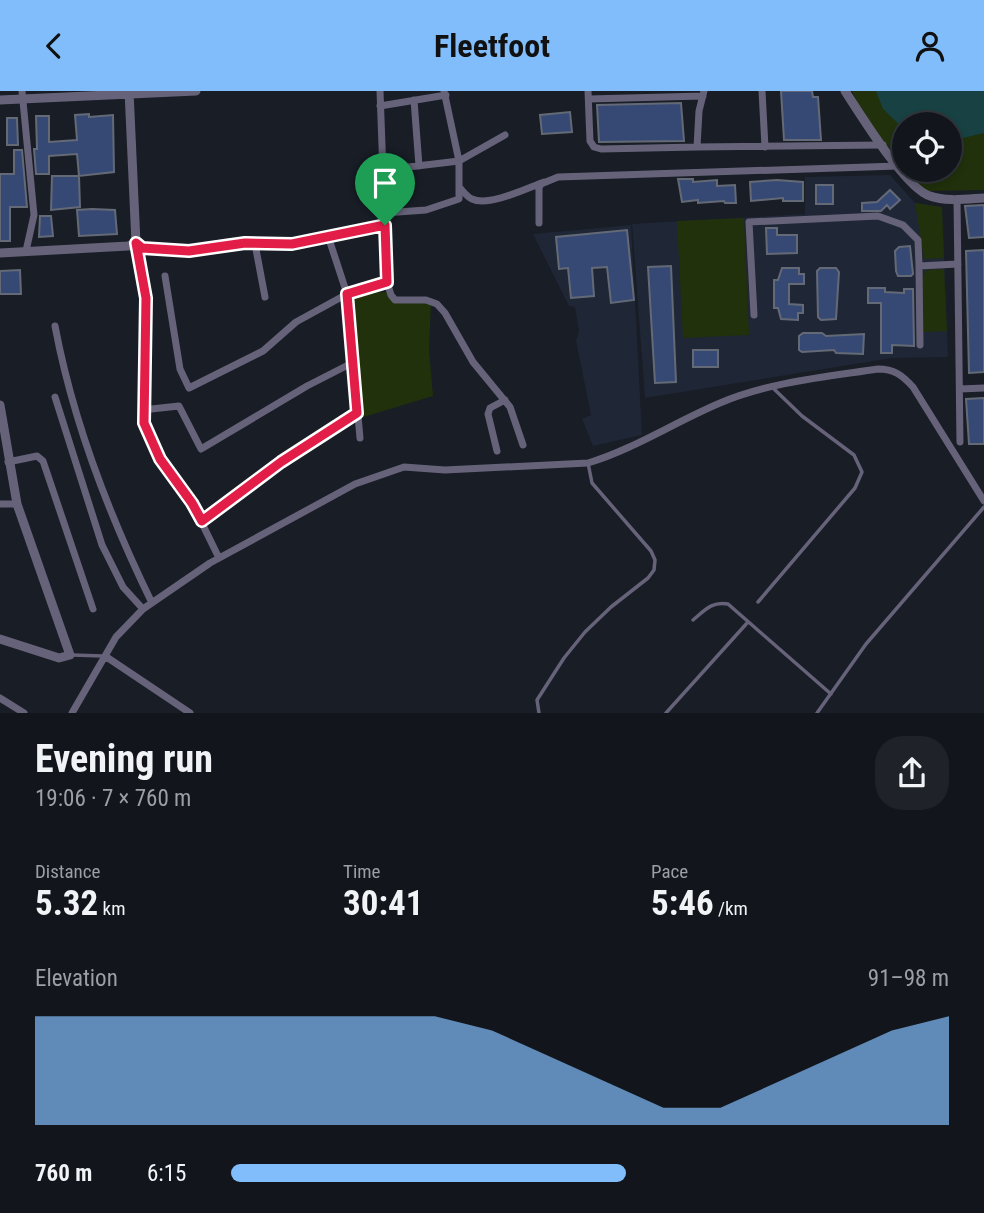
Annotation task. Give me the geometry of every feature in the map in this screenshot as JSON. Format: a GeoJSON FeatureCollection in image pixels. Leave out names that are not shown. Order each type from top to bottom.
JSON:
{"type":"FeatureCollection","features":[{"type":"Feature","properties":{"kind":"street"},"geometry":{"type":"LineString","coordinates":[[0,100],[22,95],[194,91]]}},
{"type":"Feature","properties":{"kind":"street"},"geometry":{"type":"LineString","coordinates":[[380,91],[387,282],[391,295],[396,300],[426,300],[437,304],[445,313],[473,362],[505,400],[517,424],[523,445]]}},
{"type":"Feature","properties":{"kind":"street"},"geometry":{"type":"LineString","coordinates":[[762,91],[765,147]]}},
{"type":"Feature","properties":{"kind":"street"},"geometry":{"type":"LineString","coordinates":[[845,91],[892,158]]}},
{"type":"Feature","properties":{"kind":"street"},"geometry":{"type":"LineString","coordinates":[[129,93],[136,243],[146,298],[142,410],[145,429],[156,452],[192,503],[219,558]]}},
{"type":"Feature","properties":{"kind":"street"},"geometry":{"type":"LineString","coordinates":[[380,106],[445,93],[459,161],[459,199],[456,202],[426,210],[384,213]]}},
{"type":"Feature","properties":{"kind":"street"},"geometry":{"type":"LineString","coordinates":[[697,147],[703,94],[588,95],[590,141],[594,147],[697,147],[765,147],[883,145]]}},
{"type":"Feature","properties":{"kind":"street"},"geometry":{"type":"LineString","coordinates":[[22,95],[34,215],[26,251]]}},
{"type":"Feature","properties":{"kind":"street"},"geometry":{"type":"LineString","coordinates":[[414,100],[419,166]]}},
{"type":"Feature","properties":{"kind":"street"},"geometry":{"type":"LineString","coordinates":[[383,170],[459,161],[505,135]]}},
{"type":"Feature","properties":{"kind":"street"},"geometry":{"type":"LineString","coordinates":[[459,187],[469,197],[480,201],[508,196],[558,177],[892,166]]}},
{"type":"Feature","properties":{"kind":"street"},"geometry":{"type":"LineString","coordinates":[[539,223],[538,192],[541,184],[548,181]]}},
{"type":"Feature","properties":{"kind":"street"},"geometry":{"type":"LineString","coordinates":[[912,182],[922,193],[939,198],[984,198]]}},
{"type":"Feature","properties":{"kind":"street"},"geometry":{"type":"LineString","coordinates":[[957,199],[960,442]]}},
{"type":"Feature","properties":{"kind":"street"},"geometry":{"type":"LineString","coordinates":[[754,315],[749,222],[878,216],[903,225],[918,240],[920,345]]}},
{"type":"Feature","properties":{"kind":"street"},"geometry":{"type":"LineString","coordinates":[[136,243],[142,248],[189,251],[255,244],[292,244],[385,225]]}},
{"type":"Feature","properties":{"kind":"street"},"geometry":{"type":"LineString","coordinates":[[328,236],[347,294],[360,438]]}},
{"type":"Feature","properties":{"kind":"street"},"geometry":{"type":"LineString","coordinates":[[0,253],[128,246],[136,243]]}},
{"type":"Feature","properties":{"kind":"street"},"geometry":{"type":"LineString","coordinates":[[255,244],[265,297]]}},
{"type":"Feature","properties":{"kind":"street"},"geometry":{"type":"LineString","coordinates":[[919,266],[958,264]]}},
{"type":"Feature","properties":{"kind":"street"},"geometry":{"type":"LineString","coordinates":[[165,276],[180,369],[189,388],[263,351],[296,322],[347,294],[387,282]]}},
{"type":"Feature","properties":{"kind":"street"},"geometry":{"type":"LineString","coordinates":[[55,326],[76,414],[127,552],[152,603]]}},
{"type":"Feature","properties":{"kind":"street"},"geometry":{"type":"LineString","coordinates":[[142,410],[179,406],[201,449],[307,386],[352,363]]}},
{"type":"Feature","properties":{"kind":"street"},"geometry":{"type":"LineString","coordinates":[[72,712],[121,631],[144,609],[219,558],[355,484],[392,470],[588,463],[620,451],[721,403],[772,386],[891,369],[904,376],[927,407],[984,501]]}},
{"type":"Feature","properties":{"kind":"street"},"geometry":{"type":"LineString","coordinates":[[960,389],[984,389]]}},
{"type":"Feature","properties":{"kind":"street"},"geometry":{"type":"LineString","coordinates":[[55,397],[102,545],[123,587],[144,609]]}},
{"type":"Feature","properties":{"kind":"street"},"geometry":{"type":"LineString","coordinates":[[497,451],[488,414],[490,408],[505,400]]}},
{"type":"Feature","properties":{"kind":"street"},"geometry":{"type":"LineString","coordinates":[[0,405],[17,504],[70,652],[59,659],[0,639]]}},
{"type":"Feature","properties":{"kind":"street"},"geometry":{"type":"LineString","coordinates":[[202,521],[281,462],[357,413]]}},
{"type":"Feature","properties":{"kind":"street"},"geometry":{"type":"LineString","coordinates":[[8,462],[37,456],[43,461],[93,609]]}},
{"type":"Feature","properties":{"kind":"street"},"geometry":{"type":"LineString","coordinates":[[0,503],[17,504]]}},
{"type":"Feature","properties":{"kind":"street"},"geometry":{"type":"LineString","coordinates":[[105,656],[190,712]]}},
{"type":"Feature","properties":{"kind":"street"},"geometry":{"type":"LineString","coordinates":[[0,698],[24,712]]}},
{"type":"Feature","properties":{"kind":"lane"},"geometry":{"type":"LineString","coordinates":[[758,602],[855,488],[862,472],[853,455],[802,416],[772,386]]}},
{"type":"Feature","properties":{"kind":"lane"},"geometry":{"type":"LineString","coordinates":[[539,712],[537,700],[584,632],[654,570],[655,560],[651,551],[592,483],[588,463]]}},
{"type":"Feature","properties":{"kind":"lane"},"geometry":{"type":"LineString","coordinates":[[817,712],[888,617],[984,507]]}},
{"type":"Feature","properties":{"kind":"lane"},"geometry":{"type":"LineString","coordinates":[[693,620],[709,605],[718,602],[728,604],[831,694]]}},
{"type":"Feature","properties":{"kind":"lane"},"geometry":{"type":"LineString","coordinates":[[667,712],[748,622]]}},
{"type":"Feature","properties":{"kind":"lane"},"geometry":{"type":"LineString","coordinates":[[70,652],[105,656]]}},
{"type":"Feature","properties":{"kind":"shaded area"},"geometry":{"type":"Polygon","coordinates":[[[876,91],[984,91],[984,133],[962,138],[962,112],[892,112],[892,118],[883,109],[876,91]]]}},
{"type":"Feature","properties":{"kind":"shaded area"},"geometry":{"type":"Polygon","coordinates":[[[890,175],[892,182],[896,182],[915,203],[942,207],[948,357],[892,358],[645,398],[632,224],[805,214],[805,177],[890,175]]]}},
{"type":"Feature","properties":{"kind":"shaded area"},"geometry":{"type":"Polygon","coordinates":[[[631,225],[642,435],[593,446],[582,419],[591,415],[576,341],[579,331],[575,307],[569,306],[533,234],[631,225]]]}},
{"type":"Feature","properties":{"kind":"green space"},"geometry":{"type":"Polygon","coordinates":[[[852,91],[984,91],[984,190],[924,191],[916,182],[962,182],[962,112],[892,112],[892,152],[863,115],[852,91]]]}},
{"type":"Feature","properties":{"kind":"green space"},"geometry":{"type":"Polygon","coordinates":[[[915,203],[942,207],[944,258],[924,259],[915,203]]]}},
{"type":"Feature","properties":{"kind":"green space"},"geometry":{"type":"Polygon","coordinates":[[[744,218],[749,335],[683,338],[677,221],[744,218]]]}},
{"type":"Feature","properties":{"kind":"green space"},"geometry":{"type":"Polygon","coordinates":[[[944,269],[947,331],[924,332],[922,278],[926,270],[944,269]]]}},
{"type":"Feature","properties":{"kind":"green space"},"geometry":{"type":"Polygon","coordinates":[[[391,292],[395,300],[431,302],[429,350],[433,396],[357,419],[351,364],[353,293],[391,292]]]}},
{"type":"Feature","properties":{"kind":"building"},"geometry":{"type":"Polygon","coordinates":[[[781,91],[812,91],[813,97],[818,97],[821,140],[784,140],[781,91]]]}},
{"type":"Feature","properties":{"kind":"building"},"geometry":{"type":"Polygon","coordinates":[[[681,103],[684,141],[599,142],[597,105],[681,103]]]}},
{"type":"Feature","properties":{"kind":"building"},"geometry":{"type":"Polygon","coordinates":[[[570,112],[572,132],[542,134],[540,115],[570,112]]]}},
{"type":"Feature","properties":{"kind":"building"},"geometry":{"type":"Polygon","coordinates":[[[89,114],[89,117],[113,115],[114,172],[79,176],[77,154],[49,156],[49,174],[36,174],[36,116],[49,116],[49,142],[77,140],[75,115],[89,114]]]}},
{"type":"Feature","properties":{"kind":"building"},"geometry":{"type":"Polygon","coordinates":[[[7,118],[17,118],[18,145],[7,145],[7,118]]]}},
{"type":"Feature","properties":{"kind":"building"},"geometry":{"type":"Polygon","coordinates":[[[14,150],[22,150],[27,207],[10,207],[10,241],[0,241],[0,174],[14,174],[14,150]]]}},
{"type":"Feature","properties":{"kind":"building"},"geometry":{"type":"Polygon","coordinates":[[[52,176],[79,176],[80,207],[51,210],[52,176]]]}},
{"type":"Feature","properties":{"kind":"building"},"geometry":{"type":"Polygon","coordinates":[[[678,179],[693,179],[693,182],[717,180],[717,186],[735,185],[736,203],[698,203],[698,200],[682,202],[678,179]]]}},
{"type":"Feature","properties":{"kind":"building"},"geometry":{"type":"Polygon","coordinates":[[[750,182],[803,182],[803,201],[783,201],[783,198],[751,201],[750,182]]]}},
{"type":"Feature","properties":{"kind":"building"},"geometry":{"type":"Polygon","coordinates":[[[816,185],[833,185],[833,204],[816,204],[816,185]]]}},
{"type":"Feature","properties":{"kind":"building"},"geometry":{"type":"Polygon","coordinates":[[[890,190],[900,200],[890,209],[887,205],[881,211],[862,211],[862,203],[877,202],[890,190]]]}},
{"type":"Feature","properties":{"kind":"building"},"geometry":{"type":"Polygon","coordinates":[[[984,205],[984,237],[969,238],[965,206],[984,205]]]}},
{"type":"Feature","properties":{"kind":"building"},"geometry":{"type":"Polygon","coordinates":[[[77,210],[115,210],[117,234],[79,236],[77,210]]]}},
{"type":"Feature","properties":{"kind":"building"},"geometry":{"type":"Polygon","coordinates":[[[40,216],[51,216],[53,236],[39,237],[40,216]]]}},
{"type":"Feature","properties":{"kind":"building"},"geometry":{"type":"Polygon","coordinates":[[[766,228],[777,228],[777,235],[797,235],[797,253],[767,254],[766,228]]]}},
{"type":"Feature","properties":{"kind":"building"},"geometry":{"type":"Polygon","coordinates":[[[627,230],[634,300],[611,303],[607,267],[592,268],[594,296],[571,298],[568,268],[559,269],[556,237],[627,230]]]}},
{"type":"Feature","properties":{"kind":"building"},"geometry":{"type":"Polygon","coordinates":[[[910,246],[913,274],[898,276],[895,251],[899,247],[910,246]]]}},
{"type":"Feature","properties":{"kind":"building"},"geometry":{"type":"Polygon","coordinates":[[[984,250],[984,372],[969,373],[966,251],[984,250]]]}},
{"type":"Feature","properties":{"kind":"building"},"geometry":{"type":"Polygon","coordinates":[[[671,266],[676,382],[655,383],[648,267],[671,266]]]}},
{"type":"Feature","properties":{"kind":"building"},"geometry":{"type":"Polygon","coordinates":[[[782,268],[799,268],[799,274],[804,274],[804,284],[789,284],[789,304],[803,305],[803,313],[798,313],[798,320],[781,319],[778,308],[774,308],[774,280],[778,280],[782,268]]]}},
{"type":"Feature","properties":{"kind":"building"},"geometry":{"type":"Polygon","coordinates":[[[820,268],[836,268],[839,272],[836,319],[821,320],[818,317],[817,271],[820,268]]]}},
{"type":"Feature","properties":{"kind":"building"},"geometry":{"type":"Polygon","coordinates":[[[20,270],[21,294],[0,294],[0,271],[20,270]]]}},
{"type":"Feature","properties":{"kind":"building"},"geometry":{"type":"Polygon","coordinates":[[[868,288],[885,288],[885,292],[904,293],[904,289],[913,289],[914,346],[892,345],[892,353],[881,353],[881,303],[868,303],[868,288]]]}},
{"type":"Feature","properties":{"kind":"building"},"geometry":{"type":"Polygon","coordinates":[[[803,333],[822,333],[826,336],[864,334],[863,354],[836,353],[834,350],[802,352],[799,350],[799,336],[803,333]]]}},
{"type":"Feature","properties":{"kind":"building"},"geometry":{"type":"Polygon","coordinates":[[[693,350],[718,350],[718,367],[693,367],[693,350]]]}},
{"type":"Feature","properties":{"kind":"building"},"geometry":{"type":"Polygon","coordinates":[[[984,398],[984,444],[969,444],[966,399],[984,398]]]}},
{"type":"Feature","properties":{"kind":"route"},"geometry":{"type":"LineString","coordinates":[[385,225],[387,282],[347,294],[357,413],[281,462],[202,521],[160,459],[144,423],[142,410],[146,298],[136,243],[142,248],[189,251],[245,243],[292,244],[385,225]]}}]}
